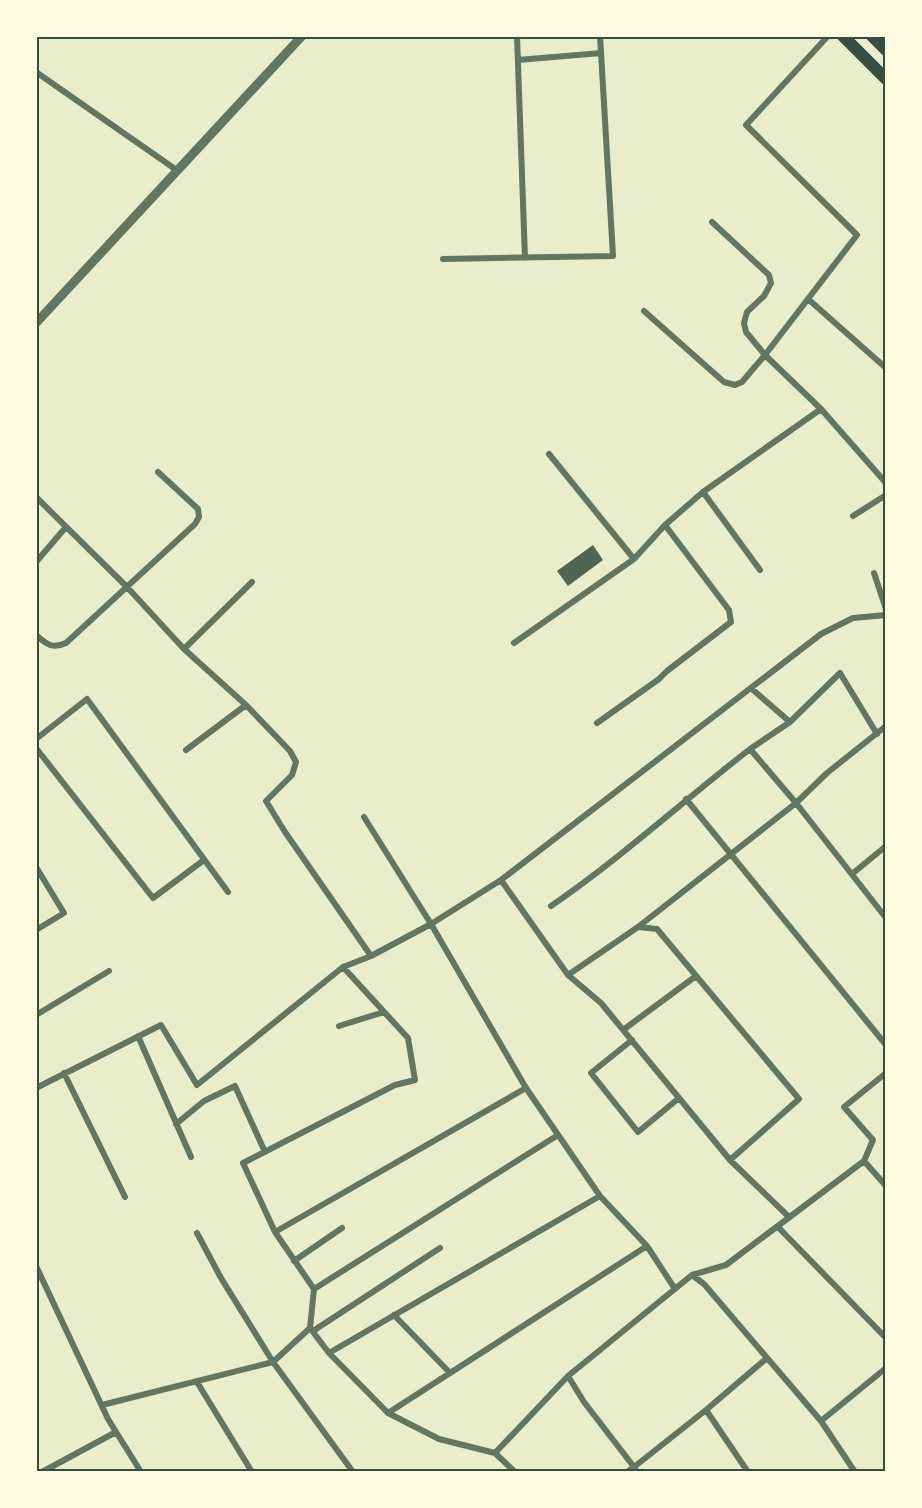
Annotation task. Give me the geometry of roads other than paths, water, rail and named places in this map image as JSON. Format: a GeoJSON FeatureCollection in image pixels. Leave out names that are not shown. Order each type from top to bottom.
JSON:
{"type":"FeatureCollection","features":[{"type":"Feature","properties":{"kind":"main road"},"geometry":{"type":"LineString","coordinates":[[843,36],[886,79]]}},
{"type":"Feature","properties":{"kind":"main road"},"geometry":{"type":"LineString","coordinates":[[872,36],[886,50]]}},
{"type":"Feature","properties":{"kind":"street"},"geometry":{"type":"LineString","coordinates":[[36,323],[302,36]]}},
{"type":"Feature","properties":{"kind":"street"},"geometry":{"type":"LineString","coordinates":[[517,36],[525,258]]}},
{"type":"Feature","properties":{"kind":"street"},"geometry":{"type":"LineString","coordinates":[[443,259],[613,256],[600,36]]}},
{"type":"Feature","properties":{"kind":"street"},"geometry":{"type":"LineString","coordinates":[[644,311],[724,382],[735,384],[742,382],[857,235],[746,125],[828,36]]}},
{"type":"Feature","properties":{"kind":"street"},"geometry":{"type":"LineString","coordinates":[[518,60],[601,53]]}},
{"type":"Feature","properties":{"kind":"street"},"geometry":{"type":"LineString","coordinates":[[36,72],[178,171]]}},
{"type":"Feature","properties":{"kind":"street"},"geometry":{"type":"LineString","coordinates":[[712,222],[769,275],[771,283],[764,296],[747,312],[744,323],[746,332],[765,355],[821,409],[886,483]]}},
{"type":"Feature","properties":{"kind":"street"},"geometry":{"type":"LineString","coordinates":[[808,299],[886,368]]}},
{"type":"Feature","properties":{"kind":"street"},"geometry":{"type":"LineString","coordinates":[[514,643],[634,559],[665,525],[703,492],[821,409]]}},
{"type":"Feature","properties":{"kind":"street"},"geometry":{"type":"LineString","coordinates":[[549,454],[634,559]]}},
{"type":"Feature","properties":{"kind":"street"},"geometry":{"type":"LineString","coordinates":[[36,636],[46,645],[56,647],[66,643],[195,524],[200,517],[198,508],[158,472]]}},
{"type":"Feature","properties":{"kind":"street"},"geometry":{"type":"LineString","coordinates":[[703,492],[760,570]]}},
{"type":"Feature","properties":{"kind":"street"},"geometry":{"type":"LineString","coordinates":[[853,516],[886,495]]}},
{"type":"Feature","properties":{"kind":"street"},"geometry":{"type":"LineString","coordinates":[[36,497],[127,587],[184,649],[246,705],[290,751],[296,762],[292,776],[266,801],[371,956]]}},
{"type":"Feature","properties":{"kind":"street"},"geometry":{"type":"LineString","coordinates":[[597,723],[659,680],[666,671],[731,622],[729,610],[665,525]]}},
{"type":"Feature","properties":{"kind":"street"},"geometry":{"type":"LineString","coordinates":[[36,562],[66,528]]}},
{"type":"Feature","properties":{"kind":"street"},"geometry":{"type":"LineString","coordinates":[[874,573],[886,609]]}},
{"type":"Feature","properties":{"kind":"street"},"geometry":{"type":"LineString","coordinates":[[184,649],[252,582]]}},
{"type":"Feature","properties":{"kind":"street"},"geometry":{"type":"LineString","coordinates":[[36,1088],[161,1025],[197,1085],[344,967],[371,956],[431,924],[501,880],[821,634],[853,618],[886,615]]}},
{"type":"Feature","properties":{"kind":"street"},"geometry":{"type":"LineString","coordinates":[[551,906],[634,844],[686,799],[750,749],[790,722],[840,673],[877,734]]}},
{"type":"Feature","properties":{"kind":"street"},"geometry":{"type":"LineString","coordinates":[[752,688],[790,722]]}},
{"type":"Feature","properties":{"kind":"street"},"geometry":{"type":"LineString","coordinates":[[36,739],[87,699],[228,892]]}},
{"type":"Feature","properties":{"kind":"street"},"geometry":{"type":"LineString","coordinates":[[186,750],[246,705]]}},
{"type":"Feature","properties":{"kind":"street"},"geometry":{"type":"LineString","coordinates":[[568,975],[638,927],[796,803],[827,772],[886,726]]}},
{"type":"Feature","properties":{"kind":"street"},"geometry":{"type":"LineString","coordinates":[[36,748],[153,898],[204,860]]}},
{"type":"Feature","properties":{"kind":"street"},"geometry":{"type":"LineString","coordinates":[[750,749],[796,803],[886,918]]}},
{"type":"Feature","properties":{"kind":"street"},"geometry":{"type":"LineString","coordinates":[[686,799],[886,1045]]}},
{"type":"Feature","properties":{"kind":"street"},"geometry":{"type":"LineString","coordinates":[[364,818],[431,924],[526,1088],[600,1196],[647,1246],[675,1288]]}},
{"type":"Feature","properties":{"kind":"street"},"geometry":{"type":"LineString","coordinates":[[852,874],[886,846]]}},
{"type":"Feature","properties":{"kind":"street"},"geometry":{"type":"LineString","coordinates":[[36,867],[64,913],[36,930]]}},
{"type":"Feature","properties":{"kind":"street"},"geometry":{"type":"LineString","coordinates":[[501,880],[568,975],[602,1003],[730,1160],[789,1217]]}},
{"type":"Feature","properties":{"kind":"street"},"geometry":{"type":"LineString","coordinates":[[638,927],[657,929],[799,1099],[730,1160]]}},
{"type":"Feature","properties":{"kind":"street"},"geometry":{"type":"LineString","coordinates":[[344,967],[408,1038],[415,1080],[395,1085],[243,1164],[275,1232],[314,1289],[312,1330],[329,1353],[388,1413],[439,1439],[495,1454],[516,1472]]}},
{"type":"Feature","properties":{"kind":"street"},"geometry":{"type":"LineString","coordinates":[[36,1015],[109,971]]}},
{"type":"Feature","properties":{"kind":"street"},"geometry":{"type":"LineString","coordinates":[[623,1030],[696,976]]}},
{"type":"Feature","properties":{"kind":"street"},"geometry":{"type":"LineString","coordinates":[[339,1026],[384,1012]]}},
{"type":"Feature","properties":{"kind":"street"},"geometry":{"type":"LineString","coordinates":[[138,1036],[191,1157]]}},
{"type":"Feature","properties":{"kind":"street"},"geometry":{"type":"LineString","coordinates":[[632,1040],[591,1073],[638,1132],[679,1098]]}},
{"type":"Feature","properties":{"kind":"street"},"geometry":{"type":"LineString","coordinates":[[64,1073],[125,1197]]}},
{"type":"Feature","properties":{"kind":"street"},"geometry":{"type":"LineString","coordinates":[[495,1454],[568,1376],[675,1288],[692,1275],[726,1265],[864,1161],[873,1140],[844,1107],[886,1073]]}},
{"type":"Feature","properties":{"kind":"street"},"geometry":{"type":"LineString","coordinates":[[176,1124],[204,1101],[235,1086],[265,1152]]}},
{"type":"Feature","properties":{"kind":"street"},"geometry":{"type":"LineString","coordinates":[[275,1232],[526,1088]]}},
{"type":"Feature","properties":{"kind":"street"},"geometry":{"type":"LineString","coordinates":[[314,1289],[558,1135]]}},
{"type":"Feature","properties":{"kind":"street"},"geometry":{"type":"LineString","coordinates":[[864,1161],[886,1186]]}},
{"type":"Feature","properties":{"kind":"street"},"geometry":{"type":"LineString","coordinates":[[329,1353],[600,1196]]}},
{"type":"Feature","properties":{"kind":"street"},"geometry":{"type":"LineString","coordinates":[[778,1227],[886,1338]]}},
{"type":"Feature","properties":{"kind":"street"},"geometry":{"type":"LineString","coordinates":[[294,1261],[342,1228]]}},
{"type":"Feature","properties":{"kind":"street"},"geometry":{"type":"LineString","coordinates":[[197,1233],[221,1278],[273,1362],[352,1472]]}},
{"type":"Feature","properties":{"kind":"street"},"geometry":{"type":"LineString","coordinates":[[388,1413],[647,1246]]}},
{"type":"Feature","properties":{"kind":"street"},"geometry":{"type":"LineString","coordinates":[[102,1405],[273,1362],[312,1330],[440,1248]]}},
{"type":"Feature","properties":{"kind":"street"},"geometry":{"type":"LineString","coordinates":[[36,1266],[102,1405],[141,1472]]}},
{"type":"Feature","properties":{"kind":"street"},"geometry":{"type":"LineString","coordinates":[[692,1275],[704,1284],[821,1421],[855,1472]]}},
{"type":"Feature","properties":{"kind":"street"},"geometry":{"type":"LineString","coordinates":[[394,1315],[450,1373]]}},
{"type":"Feature","properties":{"kind":"street"},"geometry":{"type":"LineString","coordinates":[[627,1472],[635,1470],[766,1358]]}},
{"type":"Feature","properties":{"kind":"street"},"geometry":{"type":"LineString","coordinates":[[821,1421],[886,1368]]}},
{"type":"Feature","properties":{"kind":"street"},"geometry":{"type":"LineString","coordinates":[[568,1376],[584,1402],[635,1470]]}},
{"type":"Feature","properties":{"kind":"street"},"geometry":{"type":"LineString","coordinates":[[197,1382],[252,1472]]}},
{"type":"Feature","properties":{"kind":"street"},"geometry":{"type":"LineString","coordinates":[[706,1410],[748,1472]]}},
{"type":"Feature","properties":{"kind":"street"},"geometry":{"type":"LineString","coordinates":[[42,1472],[116,1432]]}}]}
